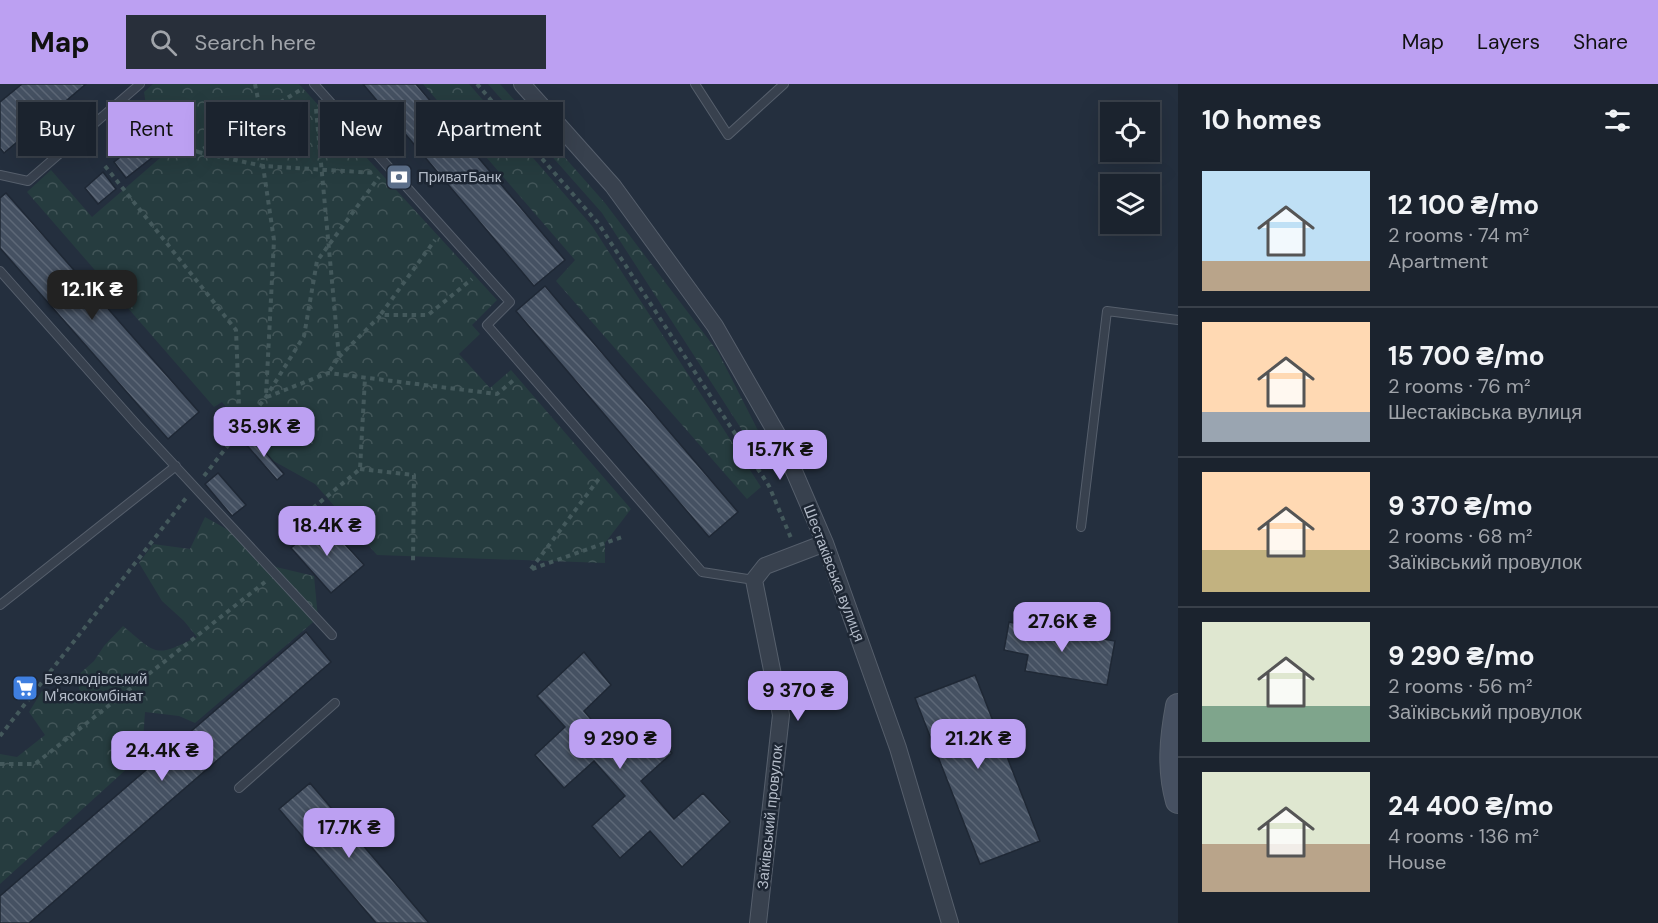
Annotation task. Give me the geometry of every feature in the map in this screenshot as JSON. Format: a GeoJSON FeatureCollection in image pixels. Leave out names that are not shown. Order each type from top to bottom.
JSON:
{"type":"FeatureCollection","features":[{"type":"Feature","properties":{"kind":"street","name":"Шестаківська вулиця"},"geometry":{"type":"LineString","coordinates":[[522,84],[613,186],[715,326],[781,441],[825,543],[898,748],[950,923]]}},
{"type":"Feature","properties":{"kind":"street"},"geometry":{"type":"LineString","coordinates":[[754,580],[765,566],[825,543]]}},
{"type":"Feature","properties":{"kind":"street","name":"Заїківський провулок"},"geometry":{"type":"LineString","coordinates":[[754,580],[781,715],[758,923]]}},
{"type":"Feature","properties":{"kind":"street"},"geometry":{"type":"LineString","coordinates":[[1178,706],[1173,734],[1172,780],[1178,801]]}},
{"type":"Feature","properties":{"kind":"lane"},"geometry":{"type":"LineString","coordinates":[[0,176],[28,181],[140,84]]}},
{"type":"Feature","properties":{"kind":"lane"},"geometry":{"type":"LineString","coordinates":[[313,84],[510,302],[487,325],[702,572],[754,580]]}},
{"type":"Feature","properties":{"kind":"lane"},"geometry":{"type":"LineString","coordinates":[[694,84],[728,135],[784,84]]}},
{"type":"Feature","properties":{"kind":"lane"},"geometry":{"type":"LineString","coordinates":[[0,271],[195,487],[332,634]]}},
{"type":"Feature","properties":{"kind":"lane"},"geometry":{"type":"LineString","coordinates":[[1081,527],[1107,311],[1178,320]]}},
{"type":"Feature","properties":{"kind":"lane"},"geometry":{"type":"LineString","coordinates":[[0,606],[176,466]]}},
{"type":"Feature","properties":{"kind":"lane"},"geometry":{"type":"LineString","coordinates":[[239,788],[335,703]]}},
{"type":"Feature","properties":{"kind":"path"},"geometry":{"type":"LineString","coordinates":[[255,84],[259,102]]}},
{"type":"Feature","properties":{"kind":"path"},"geometry":{"type":"LineString","coordinates":[[282,102],[313,84]]}},
{"type":"Feature","properties":{"kind":"path"},"geometry":{"type":"LineString","coordinates":[[477,84],[598,223],[769,486],[797,554]]}},
{"type":"Feature","properties":{"kind":"path"},"geometry":{"type":"LineString","coordinates":[[315,105],[339,357]]}},
{"type":"Feature","properties":{"kind":"path"},"geometry":{"type":"LineString","coordinates":[[198,152],[206,147]]}},
{"type":"Feature","properties":{"kind":"path"},"geometry":{"type":"LineString","coordinates":[[0,736],[266,397],[304,336],[317,261],[382,174],[263,166],[194,150]]}},
{"type":"Feature","properties":{"kind":"path"},"geometry":{"type":"LineString","coordinates":[[263,156],[274,240],[266,397]]}},
{"type":"Feature","properties":{"kind":"path"},"geometry":{"type":"LineString","coordinates":[[105,166],[236,330],[240,431]]}},
{"type":"Feature","properties":{"kind":"path"},"geometry":{"type":"LineString","coordinates":[[328,373],[339,357],[381,315],[444,228]]}},
{"type":"Feature","properties":{"kind":"path"},"geometry":{"type":"LineString","coordinates":[[381,315],[428,315],[482,271]]}},
{"type":"Feature","properties":{"kind":"path"},"geometry":{"type":"LineString","coordinates":[[266,397],[328,373],[497,394],[526,370]]}},
{"type":"Feature","properties":{"kind":"path"},"geometry":{"type":"LineString","coordinates":[[360,469],[365,378]]}},
{"type":"Feature","properties":{"kind":"path"},"geometry":{"type":"LineString","coordinates":[[609,466],[531,569],[622,537]]}},
{"type":"Feature","properties":{"kind":"path"},"geometry":{"type":"LineString","coordinates":[[313,508],[360,469],[414,475],[413,564]]}},
{"type":"Feature","properties":{"kind":"path"},"geometry":{"type":"LineString","coordinates":[[0,764],[35,764],[276,574]]}},
{"type":"Feature","properties":{"kind":"green space"},"geometry":{"type":"Polygon","coordinates":[[[153,84],[299,84],[320,107],[320,156],[365,156],[497,300],[472,325],[480,334],[459,354],[490,388],[511,370],[631,509],[605,543],[605,563],[377,555],[315,484],[270,459],[222,402],[214,407],[27,192],[51,170],[92,217],[162,156],[194,156],[194,102],[146,102],[144,92],[153,84]]]}},
{"type":"Feature","properties":{"kind":"green space"},"geometry":{"type":"Polygon","coordinates":[[[423,84],[469,84],[485,102],[439,102],[423,84]]]}},
{"type":"Feature","properties":{"kind":"green space"},"geometry":{"type":"Polygon","coordinates":[[[488,84],[500,84],[516,102],[504,102],[488,84]]]}},
{"type":"Feature","properties":{"kind":"green space"},"geometry":{"type":"Polygon","coordinates":[[[563,155],[605,203],[718,352],[773,460],[762,461],[602,213],[552,156],[563,155]]]}},
{"type":"Feature","properties":{"kind":"green space"},"geometry":{"type":"Polygon","coordinates":[[[485,156],[531,156],[592,226],[761,487],[747,499],[556,281],[575,260],[485,156]]]}},
{"type":"Feature","properties":{"kind":"green space"},"geometry":{"type":"Polygon","coordinates":[[[205,517],[230,531],[276,567],[314,576],[318,618],[195,723],[179,716],[145,712],[142,755],[0,884],[0,754],[17,757],[45,735],[29,712],[42,691],[82,699],[76,677],[94,661],[104,646],[123,626],[150,648],[157,650],[172,648],[197,637],[184,621],[162,601],[139,563],[153,544],[190,549],[205,517]]]}},
{"type":"Feature","properties":{"kind":"building"},"geometry":{"type":"Polygon","coordinates":[[[22,84],[86,84],[65,102],[18,102],[18,141],[4,153],[0,148],[0,102],[22,84]]]}},
{"type":"Feature","properties":{"kind":"building"},"geometry":{"type":"Polygon","coordinates":[[[363,84],[416,84],[431,102],[416,102],[416,147],[404,132],[404,102],[378,102],[363,84]]]}},
{"type":"Feature","properties":{"kind":"building"},"geometry":{"type":"Polygon","coordinates":[[[122,156],[154,156],[126,178],[114,162],[122,156]]]}},
{"type":"Feature","properties":{"kind":"building"},"geometry":{"type":"Polygon","coordinates":[[[424,156],[477,156],[565,260],[534,286],[424,156]]]}},
{"type":"Feature","properties":{"kind":"building"},"geometry":{"type":"Polygon","coordinates":[[[103,172],[116,189],[98,204],[85,188],[103,172]]]}},
{"type":"Feature","properties":{"kind":"building"},"geometry":{"type":"Polygon","coordinates":[[[6,193],[199,412],[168,439],[0,248],[0,198],[6,193]]]}},
{"type":"Feature","properties":{"kind":"building"},"geometry":{"type":"Polygon","coordinates":[[[545,286],[738,512],[709,537],[516,311],[545,286]]]}},
{"type":"Feature","properties":{"kind":"building"},"geometry":{"type":"Polygon","coordinates":[[[251,436],[284,474],[277,480],[244,442],[251,436]]]}},
{"type":"Feature","properties":{"kind":"building"},"geometry":{"type":"Polygon","coordinates":[[[218,473],[246,505],[232,516],[205,484],[218,473]]]}},
{"type":"Feature","properties":{"kind":"building"},"geometry":{"type":"Polygon","coordinates":[[[323,520],[364,565],[331,593],[291,548],[323,520]]]}},
{"type":"Feature","properties":{"kind":"building"},"geometry":{"type":"Polygon","coordinates":[[[1009,622],[1115,641],[1107,685],[1025,671],[1028,655],[1004,650],[1009,622]]]}},
{"type":"Feature","properties":{"kind":"building"},"geometry":{"type":"Polygon","coordinates":[[[306,632],[331,662],[29,923],[0,923],[0,896],[306,632]]]}},
{"type":"Feature","properties":{"kind":"building"},"geometry":{"type":"Polygon","coordinates":[[[584,652],[611,685],[584,711],[617,750],[643,724],[672,753],[641,781],[674,819],[703,793],[730,822],[682,867],[650,831],[620,858],[592,826],[625,796],[594,761],[564,788],[535,755],[565,727],[537,696],[584,652]]]}},
{"type":"Feature","properties":{"kind":"building"},"geometry":{"type":"Polygon","coordinates":[[[975,675],[1040,841],[980,864],[915,698],[975,675]]]}},
{"type":"Feature","properties":{"kind":"building"},"geometry":{"type":"Polygon","coordinates":[[[310,783],[429,923],[376,923],[279,809],[310,783]]]}},
{"type":"Feature","properties":{"kind":"place","name":"ПриватБанк"},"geometry":{"type":"Point","coordinates":[399,177]}},
{"type":"Feature","properties":{"kind":"place","name":"Бeзлюдівський М'ясокомбінат"},"geometry":{"type":"Point","coordinates":[25,688]}}]}
